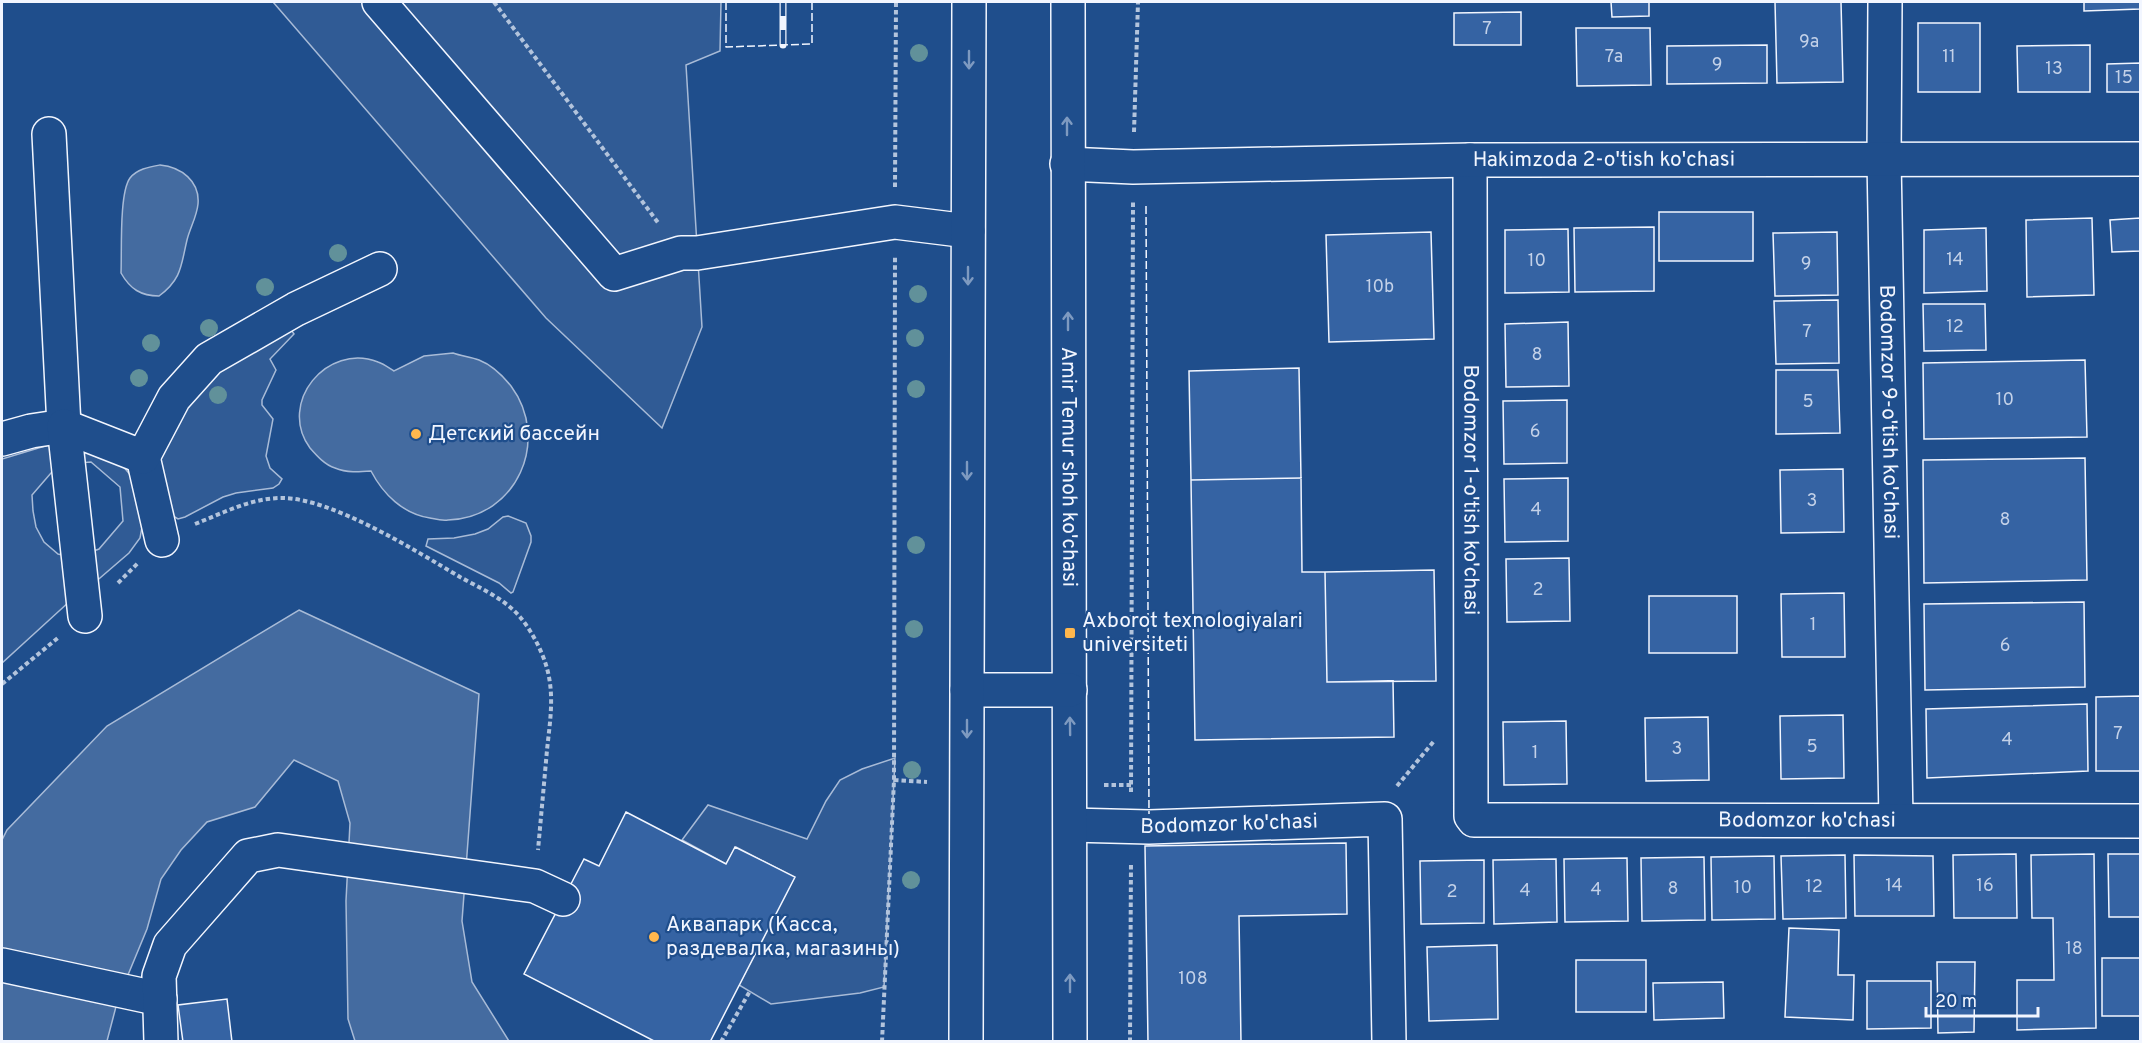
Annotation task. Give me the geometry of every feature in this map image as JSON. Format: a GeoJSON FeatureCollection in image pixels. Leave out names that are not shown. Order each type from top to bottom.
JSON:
{"type":"FeatureCollection","features":[{"type":"Feature","properties":{"kind":"street"},"geometry":{"type":"LineString","coordinates":[[379,2],[614,274],[681,253],[697,253],[895,222],[968,231]]}},
{"type":"Feature","properties":{"kind":"street"},"geometry":{"type":"LineString","coordinates":[[966,1041],[969,2]]}},
{"type":"Feature","properties":{"kind":"street","name":"Amir Temur shoh ko'chasi"},"geometry":{"type":"LineString","coordinates":[[1068,2],[1070,1041]]}},
{"type":"Feature","properties":{"kind":"street","name":"Bodomzor 9-o'tish ko'chasi"},"geometry":{"type":"LineString","coordinates":[[1885,2],[1884,159],[1896,820]]}},
{"type":"Feature","properties":{"kind":"street"},"geometry":{"type":"LineString","coordinates":[[49,134],[64,426],[85,616]]}},
{"type":"Feature","properties":{"kind":"street","name":"Hakimzoda 2-o'tish ko'chasi"},"geometry":{"type":"LineString","coordinates":[[1067,164],[1133,167],[1470,160],[2140,159]]}},
{"type":"Feature","properties":{"kind":"street","name":"Bodomzor 1-o'tish ko'chasi"},"geometry":{"type":"LineString","coordinates":[[1470,160],[1471,816],[1474,819]]}},
{"type":"Feature","properties":{"kind":"street"},"geometry":{"type":"LineString","coordinates":[[162,540],[143,457],[174,398],[209,359],[296,309],[380,269]]}},
{"type":"Feature","properties":{"kind":"street"},"geometry":{"type":"LineString","coordinates":[[2,439],[31,431],[64,426],[143,457]]}},
{"type":"Feature","properties":{"kind":"street"},"geometry":{"type":"LineString","coordinates":[[967,690],[1070,690]]}},
{"type":"Feature","properties":{"kind":"street"},"geometry":{"type":"LineString","coordinates":[[1378,819],[1389,1041]]}},
{"type":"Feature","properties":{"kind":"street","name":"Bodomzor ko'chasi"},"geometry":{"type":"LineString","coordinates":[[1071,825],[1131,826],[1378,819]]}},
{"type":"Feature","properties":{"kind":"street","name":"Bodomzor ko'chasi"},"geometry":{"type":"LineString","coordinates":[[1474,819],[2140,821]]}},
{"type":"Feature","properties":{"kind":"street"},"geometry":{"type":"LineString","coordinates":[[161,1041],[159,976],[170,945],[248,856],[278,850],[549,892]]}},
{"type":"Feature","properties":{"kind":"street"},"geometry":{"type":"LineString","coordinates":[[2,965],[160,999]]}},
{"type":"Feature","properties":{"kind":"path"},"geometry":{"type":"LineString","coordinates":[[494,2],[681,253]]}},
{"type":"Feature","properties":{"kind":"path"},"geometry":{"type":"LineString","coordinates":[[882,1041],[894,780],[896,2]]}},
{"type":"Feature","properties":{"kind":"path"},"geometry":{"type":"LineString","coordinates":[[1130,1041],[1133,167],[1138,2]]}},
{"type":"Feature","properties":{"kind":"path"},"geometry":{"type":"LineString","coordinates":[[2,684],[85,616],[162,540],[184,528],[254,501],[283,498],[312,503],[338,512],[407,546],[504,602],[520,616],[534,637],[546,663],[552,711],[548,740],[549,892]]}},
{"type":"Feature","properties":{"kind":"path"},"geometry":{"type":"LineString","coordinates":[[1378,819],[1436,740]]}},
{"type":"Feature","properties":{"kind":"path"},"geometry":{"type":"LineString","coordinates":[[894,780],[927,782]]}},
{"type":"Feature","properties":{"kind":"path"},"geometry":{"type":"LineString","coordinates":[[1100,785],[1131,785]]}},
{"type":"Feature","properties":{"kind":"path"},"geometry":{"type":"LineString","coordinates":[[721,1041],[750,991]]}},
{"type":"Feature","properties":{"kind":"shaded area"},"geometry":{"type":"Polygon","coordinates":[[[273,2],[721,2],[720,51],[686,65],[702,327],[662,428],[546,318],[273,2]]]}},
{"type":"Feature","properties":{"kind":"shaded area"},"geometry":{"type":"Polygon","coordinates":[[[160,165],[182,172],[188,177],[196,188],[198,204],[182,264],[172,284],[159,296],[147,295],[137,290],[121,273],[121,238],[124,196],[130,178],[136,172],[160,165]]]}},
{"type":"Feature","properties":{"kind":"shaded area"},"geometry":{"type":"Polygon","coordinates":[[[287,324],[294,334],[270,359],[276,370],[262,400],[262,405],[273,419],[266,456],[270,468],[282,479],[273,488],[223,497],[178,519],[170,514],[155,441],[195,387],[287,324]]]}},
{"type":"Feature","properties":{"kind":"shaded area","name":"Детский бассейн"},"geometry":{"type":"Polygon","coordinates":[[[453,353],[479,360],[493,368],[511,386],[523,407],[528,429],[527,452],[520,472],[509,491],[493,506],[472,516],[448,520],[420,516],[395,502],[381,487],[371,471],[348,471],[331,467],[310,448],[301,431],[300,413],[304,396],[312,381],[325,369],[341,361],[359,358],[378,362],[394,371],[424,356],[453,353]]]}},
{"type":"Feature","properties":{"kind":"shaded area"},"geometry":{"type":"Polygon","coordinates":[[[55,443],[60,465],[32,495],[33,511],[36,527],[44,542],[58,554],[67,556],[70,601],[2,663],[2,459],[55,443]]]}},
{"type":"Feature","properties":{"kind":"shaded area"},"geometry":{"type":"Polygon","coordinates":[[[84,443],[122,465],[132,477],[143,522],[140,538],[129,553],[86,590],[83,555],[99,549],[123,521],[120,487],[91,462],[77,463],[84,443]]]}},
{"type":"Feature","properties":{"kind":"shaded area"},"geometry":{"type":"Polygon","coordinates":[[[508,516],[526,523],[531,536],[531,542],[511,593],[499,583],[426,546],[428,539],[475,534],[488,529],[503,517],[508,516]]]}},
{"type":"Feature","properties":{"kind":"shaded area"},"geometry":{"type":"Polygon","coordinates":[[[299,610],[479,694],[462,921],[472,982],[509,1041],[355,1041],[348,1019],[346,901],[350,823],[338,781],[294,760],[255,807],[207,822],[181,850],[161,879],[147,929],[118,999],[107,1041],[2,1042],[2,840],[7,830],[107,726],[299,610]]]}},
{"type":"Feature","properties":{"kind":"shaded area"},"geometry":{"type":"Polygon","coordinates":[[[895,758],[884,987],[860,993],[771,1004],[739,985],[794,877],[736,847],[726,864],[682,840],[708,805],[807,839],[826,801],[840,780],[862,769],[895,758]]]}},
{"type":"Feature","properties":{"kind":"building"},"geometry":{"type":"Polygon","coordinates":[[[1611,2],[1649,2],[1649,16],[1612,17],[1611,2]]]}},
{"type":"Feature","properties":{"kind":"building"},"geometry":{"type":"Polygon","coordinates":[[[1775,2],[1841,2],[1843,82],[1777,83],[1775,2]]]}},
{"type":"Feature","properties":{"kind":"building"},"geometry":{"type":"Polygon","coordinates":[[[2084,2],[2140,2],[2140,9],[2084,11],[2084,2]]]}},
{"type":"Feature","properties":{"kind":"building"},"geometry":{"type":"Polygon","coordinates":[[[1521,12],[1521,45],[1454,45],[1454,13],[1521,12]]]}},
{"type":"Feature","properties":{"kind":"building"},"geometry":{"type":"Polygon","coordinates":[[[1918,23],[1980,23],[1980,92],[1918,92],[1918,23]]]}},
{"type":"Feature","properties":{"kind":"building"},"geometry":{"type":"Polygon","coordinates":[[[1576,28],[1650,28],[1651,85],[1577,86],[1576,28]]]}},
{"type":"Feature","properties":{"kind":"building"},"geometry":{"type":"Polygon","coordinates":[[[1767,45],[1767,83],[1667,84],[1667,46],[1767,45]]]}},
{"type":"Feature","properties":{"kind":"building"},"geometry":{"type":"Polygon","coordinates":[[[2090,45],[2090,92],[2018,92],[2017,46],[2090,45]]]}},
{"type":"Feature","properties":{"kind":"building"},"geometry":{"type":"Polygon","coordinates":[[[2140,63],[2140,92],[2107,92],[2107,64],[2140,63]]]}},
{"type":"Feature","properties":{"kind":"building"},"geometry":{"type":"Polygon","coordinates":[[[1659,212],[1753,212],[1753,261],[1659,261],[1659,212]]]}},
{"type":"Feature","properties":{"kind":"building"},"geometry":{"type":"Polygon","coordinates":[[[2092,218],[2094,295],[2027,297],[2026,220],[2092,218]]]}},
{"type":"Feature","properties":{"kind":"building"},"geometry":{"type":"Polygon","coordinates":[[[2140,218],[2140,251],[2112,252],[2110,220],[2140,218]]]}},
{"type":"Feature","properties":{"kind":"building"},"geometry":{"type":"Polygon","coordinates":[[[1654,227],[1654,291],[1575,292],[1574,228],[1654,227]]]}},
{"type":"Feature","properties":{"kind":"building"},"geometry":{"type":"Polygon","coordinates":[[[1986,228],[1987,291],[1924,293],[1924,230],[1986,228]]]}},
{"type":"Feature","properties":{"kind":"building"},"geometry":{"type":"Polygon","coordinates":[[[1568,229],[1569,292],[1505,293],[1505,230],[1568,229]]]}},
{"type":"Feature","properties":{"kind":"building"},"geometry":{"type":"Polygon","coordinates":[[[1431,232],[1434,339],[1329,342],[1326,235],[1431,232]]]}},
{"type":"Feature","properties":{"kind":"building"},"geometry":{"type":"Polygon","coordinates":[[[1837,232],[1838,295],[1775,296],[1773,233],[1837,232]]]}},
{"type":"Feature","properties":{"kind":"building"},"geometry":{"type":"Polygon","coordinates":[[[1838,300],[1839,363],[1776,364],[1774,301],[1838,300]]]}},
{"type":"Feature","properties":{"kind":"building"},"geometry":{"type":"Polygon","coordinates":[[[1923,304],[1985,304],[1986,350],[1924,351],[1923,304]]]}},
{"type":"Feature","properties":{"kind":"building"},"geometry":{"type":"Polygon","coordinates":[[[1568,322],[1569,386],[1506,387],[1505,324],[1568,322]]]}},
{"type":"Feature","properties":{"kind":"building"},"geometry":{"type":"Polygon","coordinates":[[[2085,360],[2087,437],[1924,439],[1923,363],[2085,360]]]}},
{"type":"Feature","properties":{"kind":"building"},"geometry":{"type":"Polygon","coordinates":[[[1299,368],[1301,478],[1191,480],[1189,371],[1299,368]]]}},
{"type":"Feature","properties":{"kind":"building"},"geometry":{"type":"Polygon","coordinates":[[[1776,370],[1838,370],[1840,433],[1776,434],[1776,370]]]}},
{"type":"Feature","properties":{"kind":"building"},"geometry":{"type":"Polygon","coordinates":[[[1567,400],[1567,463],[1504,464],[1503,401],[1567,400]]]}},
{"type":"Feature","properties":{"kind":"building"},"geometry":{"type":"Polygon","coordinates":[[[2085,458],[2087,580],[1924,583],[1923,460],[2085,458]]]}},
{"type":"Feature","properties":{"kind":"building"},"geometry":{"type":"Polygon","coordinates":[[[1843,469],[1844,532],[1781,533],[1780,470],[1843,469]]]}},
{"type":"Feature","properties":{"kind":"building"},"geometry":{"type":"Polygon","coordinates":[[[1301,478],[1302,572],[1325,572],[1327,682],[1393,681],[1394,737],[1195,740],[1191,480],[1301,478]]]}},
{"type":"Feature","properties":{"kind":"building"},"geometry":{"type":"Polygon","coordinates":[[[1568,478],[1568,541],[1505,542],[1504,479],[1568,478]]]}},
{"type":"Feature","properties":{"kind":"building"},"geometry":{"type":"Polygon","coordinates":[[[1569,558],[1570,621],[1507,622],[1506,559],[1569,558]]]}},
{"type":"Feature","properties":{"kind":"building"},"geometry":{"type":"Polygon","coordinates":[[[1434,570],[1436,681],[1327,682],[1325,572],[1434,570]]]}},
{"type":"Feature","properties":{"kind":"building"},"geometry":{"type":"Polygon","coordinates":[[[1844,593],[1845,657],[1782,657],[1781,594],[1844,593]]]}},
{"type":"Feature","properties":{"kind":"building"},"geometry":{"type":"Polygon","coordinates":[[[1649,596],[1737,596],[1737,653],[1649,653],[1649,596]]]}},
{"type":"Feature","properties":{"kind":"building"},"geometry":{"type":"Polygon","coordinates":[[[2084,602],[2085,687],[1925,690],[1924,604],[2084,602]]]}},
{"type":"Feature","properties":{"kind":"building"},"geometry":{"type":"Polygon","coordinates":[[[2140,696],[2140,771],[2096,771],[2096,697],[2140,696]]]}},
{"type":"Feature","properties":{"kind":"building"},"geometry":{"type":"Polygon","coordinates":[[[2087,704],[2088,771],[1927,778],[1926,709],[2087,704]]]}},
{"type":"Feature","properties":{"kind":"building"},"geometry":{"type":"Polygon","coordinates":[[[1843,715],[1844,778],[1781,779],[1780,716],[1843,715]]]}},
{"type":"Feature","properties":{"kind":"building"},"geometry":{"type":"Polygon","coordinates":[[[1708,717],[1709,780],[1646,781],[1645,718],[1708,717]]]}},
{"type":"Feature","properties":{"kind":"building"},"geometry":{"type":"Polygon","coordinates":[[[1566,721],[1567,784],[1504,785],[1503,722],[1566,721]]]}},
{"type":"Feature","properties":{"kind":"building","name":"Аквапарк (Касса, раздевалка, магазины)"},"geometry":{"type":"Polygon","coordinates":[[[626,812],[726,864],[735,847],[795,877],[710,1042],[656,1042],[524,974],[584,859],[599,866],[626,812]]]}},
{"type":"Feature","properties":{"kind":"building"},"geometry":{"type":"Polygon","coordinates":[[[1346,843],[1347,914],[1239,916],[1241,1042],[1148,1042],[1145,846],[1346,843]]]}},
{"type":"Feature","properties":{"kind":"building"},"geometry":{"type":"Polygon","coordinates":[[[2016,854],[2017,918],[1954,918],[1953,855],[2016,854]]]}},
{"type":"Feature","properties":{"kind":"building"},"geometry":{"type":"Polygon","coordinates":[[[2094,854],[2096,1028],[2017,1030],[2017,980],[2054,980],[2053,918],[2032,918],[2031,855],[2094,854]]]}},
{"type":"Feature","properties":{"kind":"building"},"geometry":{"type":"Polygon","coordinates":[[[2108,854],[2140,854],[2140,917],[2109,917],[2108,854]]]}},
{"type":"Feature","properties":{"kind":"building"},"geometry":{"type":"Polygon","coordinates":[[[1845,855],[1846,918],[1783,919],[1781,856],[1845,855]]]}},
{"type":"Feature","properties":{"kind":"building"},"geometry":{"type":"Polygon","coordinates":[[[1854,855],[1933,856],[1934,916],[1855,916],[1854,855]]]}},
{"type":"Feature","properties":{"kind":"building"},"geometry":{"type":"Polygon","coordinates":[[[1774,856],[1775,919],[1712,920],[1711,857],[1774,856]]]}},
{"type":"Feature","properties":{"kind":"building"},"geometry":{"type":"Polygon","coordinates":[[[1704,857],[1705,920],[1642,921],[1641,858],[1704,857]]]}},
{"type":"Feature","properties":{"kind":"building"},"geometry":{"type":"Polygon","coordinates":[[[1627,858],[1628,921],[1565,922],[1564,859],[1627,858]]]}},
{"type":"Feature","properties":{"kind":"building"},"geometry":{"type":"Polygon","coordinates":[[[1556,859],[1557,922],[1494,924],[1493,860],[1556,859]]]}},
{"type":"Feature","properties":{"kind":"building"},"geometry":{"type":"Polygon","coordinates":[[[1484,860],[1484,923],[1421,924],[1420,861],[1484,860]]]}},
{"type":"Feature","properties":{"kind":"building"},"geometry":{"type":"Polygon","coordinates":[[[1789,928],[1839,930],[1838,975],[1854,975],[1853,1020],[1785,1017],[1789,928]]]}},
{"type":"Feature","properties":{"kind":"building"},"geometry":{"type":"Polygon","coordinates":[[[1497,945],[1498,1019],[1429,1021],[1427,947],[1497,945]]]}},
{"type":"Feature","properties":{"kind":"building"},"geometry":{"type":"Polygon","coordinates":[[[2102,958],[2140,958],[2140,1016],[2102,1016],[2102,958]]]}},
{"type":"Feature","properties":{"kind":"building"},"geometry":{"type":"Polygon","coordinates":[[[1576,960],[1646,960],[1646,1012],[1576,1012],[1576,960]]]}},
{"type":"Feature","properties":{"kind":"building"},"geometry":{"type":"Polygon","coordinates":[[[1937,962],[1975,962],[1974,1032],[1938,1033],[1937,962]]]}},
{"type":"Feature","properties":{"kind":"building"},"geometry":{"type":"Polygon","coordinates":[[[1867,981],[1931,981],[1931,1028],[1867,1029],[1867,981]]]}},
{"type":"Feature","properties":{"kind":"building"},"geometry":{"type":"Polygon","coordinates":[[[1723,982],[1724,1018],[1654,1020],[1653,983],[1723,982]]]}},
{"type":"Feature","properties":{"kind":"building"},"geometry":{"type":"Polygon","coordinates":[[[227,999],[232,1042],[183,1042],[178,1005],[227,999]]]}},
{"type":"Feature","properties":{"kind":"railway"},"geometry":{"type":"LineString","coordinates":[[783,2],[783,45]]}},
{"type":"Feature","properties":{"kind":"fence"},"geometry":{"type":"LineString","coordinates":[[726,2],[726,47],[812,44],[812,2]]}},
{"type":"Feature","properties":{"kind":"fence"},"geometry":{"type":"LineString","coordinates":[[1146,206],[1149,814]]}},
{"type":"Feature","properties":{"kind":"place","name":"Детский бассейн"},"geometry":{"type":"Point","coordinates":[416,434]}},
{"type":"Feature","properties":{"kind":"place","name":"Axborot texnologiyalari universiteti"},"geometry":{"type":"Point","coordinates":[1070,633]}},
{"type":"Feature","properties":{"kind":"place","name":"Аквапарк (Касса, раздевалка, магазины)"},"geometry":{"type":"Point","coordinates":[654,937]}}]}
